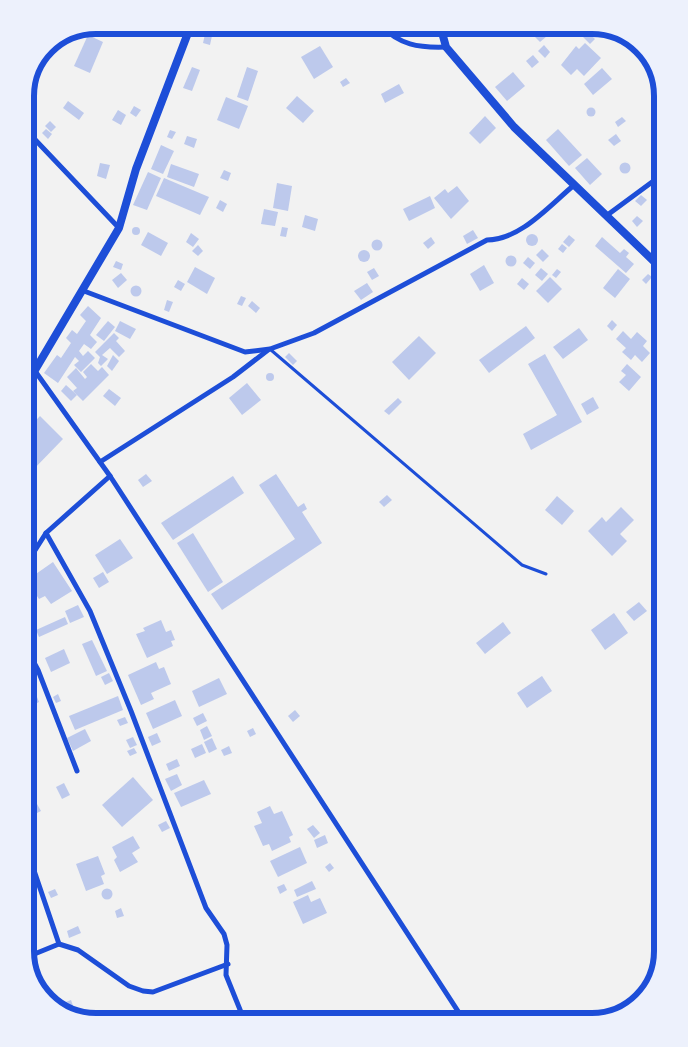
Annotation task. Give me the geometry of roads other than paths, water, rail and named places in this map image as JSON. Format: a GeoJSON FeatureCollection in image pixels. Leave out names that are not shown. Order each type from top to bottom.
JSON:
{"type":"FeatureCollection","features":[{"type":"Feature","properties":{"kind":"street"},"geometry":{"type":"LineString","coordinates":[[187,34],[136,169],[119,228],[84,291],[35,371],[110,476],[458,1013]]}},
{"type":"Feature","properties":{"kind":"street"},"geometry":{"type":"LineString","coordinates":[[390,34],[395,38],[422,48],[446,47]]}},
{"type":"Feature","properties":{"kind":"street"},"geometry":{"type":"LineString","coordinates":[[442,34],[446,47],[514,127],[573,186],[654,262]]}},
{"type":"Feature","properties":{"kind":"street"},"geometry":{"type":"LineString","coordinates":[[34,138],[119,228]]}},
{"type":"Feature","properties":{"kind":"street"},"geometry":{"type":"LineString","coordinates":[[605,216],[654,181]]}},
{"type":"Feature","properties":{"kind":"street"},"geometry":{"type":"LineString","coordinates":[[84,291],[245,352],[270,349],[314,333],[487,240],[495,240],[514,234],[573,186]]}},
{"type":"Feature","properties":{"kind":"street"},"geometry":{"type":"LineString","coordinates":[[100,462],[233,377],[270,349]]}},
{"type":"Feature","properties":{"kind":"street"},"geometry":{"type":"LineString","coordinates":[[34,552],[46,533],[110,476]]}},
{"type":"Feature","properties":{"kind":"street"},"geometry":{"type":"LineString","coordinates":[[46,533],[90,611],[131,711],[206,908],[224,934],[228,945],[226,975],[241,1013]]}},
{"type":"Feature","properties":{"kind":"street"},"geometry":{"type":"LineString","coordinates":[[34,663],[77,771]]}},
{"type":"Feature","properties":{"kind":"street"},"geometry":{"type":"LineString","coordinates":[[34,870],[59,944]]}},
{"type":"Feature","properties":{"kind":"street"},"geometry":{"type":"LineString","coordinates":[[34,955],[59,944],[78,950],[129,986],[153,992],[228,964]]}},
{"type":"Feature","properties":{"kind":"lane"},"geometry":{"type":"LineString","coordinates":[[270,349],[522,565],[546,574]]}}]}
